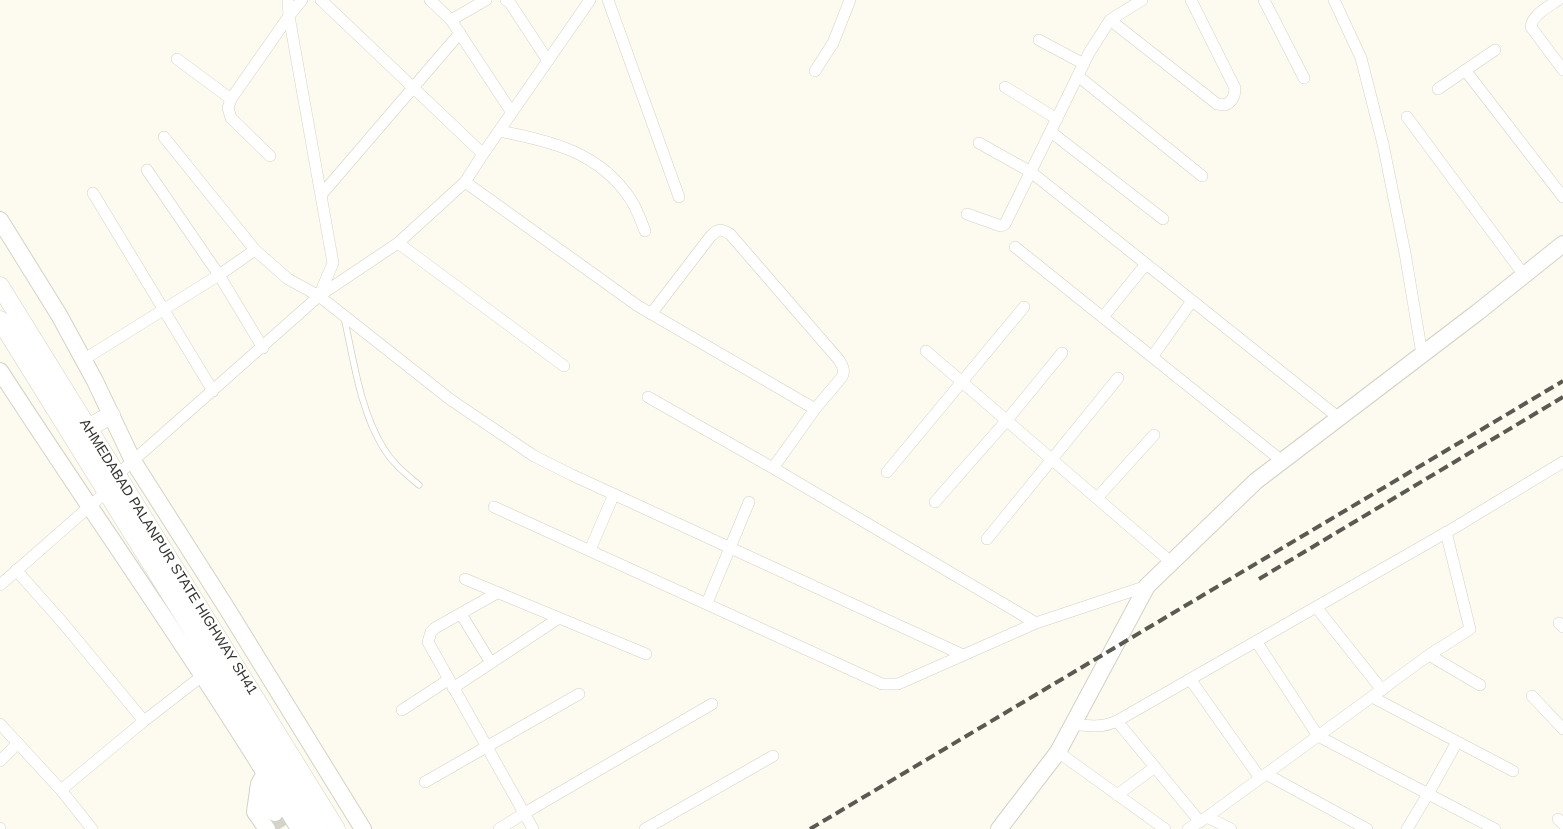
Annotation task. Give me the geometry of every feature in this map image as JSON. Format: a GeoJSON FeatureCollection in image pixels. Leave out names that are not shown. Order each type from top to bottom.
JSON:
{"type":"FeatureCollection","features":[{"type":"Feature","properties":{"kind":"main road","name":"AHMEDABAD PALANPUR STATE HIGHWAY SH41"},"geometry":{"type":"LineString","coordinates":[[0,286],[336,829]]}},
{"type":"Feature","properties":{"kind":"main road","name":"AHMEDABAD PALANPUR STATE HIGHWAY SH41"},"geometry":{"type":"LineString","coordinates":[[0,320],[316,829]]}},
{"type":"Feature","properties":{"kind":"main road"},"geometry":{"type":"LineString","coordinates":[[88,428],[111,415]]}},
{"type":"Feature","properties":{"kind":"street"},"geometry":{"type":"LineString","coordinates":[[288,0],[289,16],[333,264],[319,296]]}},
{"type":"Feature","properties":{"kind":"street"},"geometry":{"type":"LineString","coordinates":[[270,156],[232,118],[228,108],[231,99],[302,0]]}},
{"type":"Feature","properties":{"kind":"street"},"geometry":{"type":"LineString","coordinates":[[321,0],[483,154]]}},
{"type":"Feature","properties":{"kind":"street"},"geometry":{"type":"LineString","coordinates":[[430,0],[451,20],[512,113]]}},
{"type":"Feature","properties":{"kind":"street"},"geometry":{"type":"LineString","coordinates":[[451,20],[486,0]]}},
{"type":"Feature","properties":{"kind":"street"},"geometry":{"type":"LineString","coordinates":[[506,0],[510,3],[548,62]]}},
{"type":"Feature","properties":{"kind":"street"},"geometry":{"type":"LineString","coordinates":[[121,482],[133,461],[263,348],[319,296],[398,243],[465,182],[590,0]]}},
{"type":"Feature","properties":{"kind":"street"},"geometry":{"type":"LineString","coordinates":[[608,0],[679,197]]}},
{"type":"Feature","properties":{"kind":"street"},"geometry":{"type":"LineString","coordinates":[[815,71],[833,43],[850,0]]}},
{"type":"Feature","properties":{"kind":"street"},"geometry":{"type":"LineString","coordinates":[[967,214],[1003,226],[1084,64],[1110,20],[1142,0]]}},
{"type":"Feature","properties":{"kind":"street"},"geometry":{"type":"LineString","coordinates":[[1110,20],[1217,104],[1225,105],[1233,98],[1235,94],[1234,88],[1191,0]]}},
{"type":"Feature","properties":{"kind":"street"},"geometry":{"type":"LineString","coordinates":[[1264,0],[1304,78]]}},
{"type":"Feature","properties":{"kind":"street"},"geometry":{"type":"LineString","coordinates":[[1334,0],[1362,58],[1383,144],[1405,253],[1422,354]]}},
{"type":"Feature","properties":{"kind":"street"},"geometry":{"type":"LineString","coordinates":[[1558,0],[1536,16],[1532,20],[1531,27],[1563,70]]}},
{"type":"Feature","properties":{"kind":"street"},"geometry":{"type":"LineString","coordinates":[[321,196],[460,33]]}},
{"type":"Feature","properties":{"kind":"street"},"geometry":{"type":"LineString","coordinates":[[1038,40],[1084,64]]}},
{"type":"Feature","properties":{"kind":"street"},"geometry":{"type":"LineString","coordinates":[[1438,89],[1495,50]]}},
{"type":"Feature","properties":{"kind":"street"},"geometry":{"type":"LineString","coordinates":[[176,60],[231,99]]}},
{"type":"Feature","properties":{"kind":"street"},"geometry":{"type":"LineString","coordinates":[[1465,70],[1563,197]]}},
{"type":"Feature","properties":{"kind":"street"},"geometry":{"type":"LineString","coordinates":[[1078,76],[1202,176]]}},
{"type":"Feature","properties":{"kind":"street"},"geometry":{"type":"LineString","coordinates":[[1005,87],[1057,120]]}},
{"type":"Feature","properties":{"kind":"street"},"geometry":{"type":"LineString","coordinates":[[1407,117],[1524,275]]}},
{"type":"Feature","properties":{"kind":"street"},"geometry":{"type":"LineString","coordinates":[[499,131],[543,140],[565,147],[593,161],[617,181],[627,194],[645,231]]}},
{"type":"Feature","properties":{"kind":"street"},"geometry":{"type":"LineString","coordinates":[[1051,132],[1163,219]]}},
{"type":"Feature","properties":{"kind":"street"},"geometry":{"type":"LineString","coordinates":[[164,136],[255,250],[288,279],[319,296],[450,400],[534,456],[963,655]]}},
{"type":"Feature","properties":{"kind":"street"},"geometry":{"type":"LineString","coordinates":[[979,144],[1031,172],[1339,418]]}},
{"type":"Feature","properties":{"kind":"street"},"geometry":{"type":"LineString","coordinates":[[147,170],[219,276],[263,348]]}},
{"type":"Feature","properties":{"kind":"street"},"geometry":{"type":"LineString","coordinates":[[465,182],[651,314],[815,409]]}},
{"type":"Feature","properties":{"kind":"street"},"geometry":{"type":"LineString","coordinates":[[92,193],[213,391]]}},
{"type":"Feature","properties":{"kind":"street"},"geometry":{"type":"LineString","coordinates":[[0,220],[59,315],[84,360],[133,461],[363,829]]}},
{"type":"Feature","properties":{"kind":"street"},"geometry":{"type":"LineString","coordinates":[[651,314],[710,237],[719,230],[724,231],[736,242],[843,366],[842,377],[815,409],[773,468]]}},
{"type":"Feature","properties":{"kind":"street"},"geometry":{"type":"LineString","coordinates":[[398,243],[564,366]]}},
{"type":"Feature","properties":{"kind":"street"},"geometry":{"type":"LineString","coordinates":[[999,829],[1058,752],[1147,586],[1256,481],[1563,244]]}},
{"type":"Feature","properties":{"kind":"street"},"geometry":{"type":"LineString","coordinates":[[1015,247],[1282,461]]}},
{"type":"Feature","properties":{"kind":"street"},"geometry":{"type":"LineString","coordinates":[[84,360],[219,276],[255,250]]}},
{"type":"Feature","properties":{"kind":"street"},"geometry":{"type":"LineString","coordinates":[[1103,317],[1146,264]]}},
{"type":"Feature","properties":{"kind":"street"},"geometry":{"type":"LineString","coordinates":[[1152,357],[1192,301]]}},
{"type":"Feature","properties":{"kind":"street"},"geometry":{"type":"LineString","coordinates":[[887,472],[1024,307]]}},
{"type":"Feature","properties":{"kind":"street"},"geometry":{"type":"LineString","coordinates":[[926,351],[1172,563]]}},
{"type":"Feature","properties":{"kind":"street"},"geometry":{"type":"LineString","coordinates":[[935,502],[1007,420],[1062,352]]}},
{"type":"Feature","properties":{"kind":"street"},"geometry":{"type":"LineString","coordinates":[[0,371],[202,676],[299,829]]}},
{"type":"Feature","properties":{"kind":"street"},"geometry":{"type":"LineString","coordinates":[[987,539],[1118,378]]}},
{"type":"Feature","properties":{"kind":"street"},"geometry":{"type":"LineString","coordinates":[[648,397],[1036,622]]}},
{"type":"Feature","properties":{"kind":"street"},"geometry":{"type":"LineString","coordinates":[[1097,498],[1154,435]]}},
{"type":"Feature","properties":{"kind":"street"},"geometry":{"type":"LineString","coordinates":[[1073,724],[1098,727],[1108,726],[1118,721],[1446,532],[1563,462]]}},
{"type":"Feature","properties":{"kind":"street"},"geometry":{"type":"LineString","coordinates":[[590,550],[614,494]]}},
{"type":"Feature","properties":{"kind":"street"},"geometry":{"type":"LineString","coordinates":[[0,585],[90,506],[109,497]]}},
{"type":"Feature","properties":{"kind":"street"},"geometry":{"type":"LineString","coordinates":[[707,603],[749,502]]}},
{"type":"Feature","properties":{"kind":"street"},"geometry":{"type":"LineString","coordinates":[[494,507],[882,684],[898,684],[1036,622],[1147,586]]}},
{"type":"Feature","properties":{"kind":"street"},"geometry":{"type":"LineString","coordinates":[[1188,829],[1430,655],[1470,630],[1446,532]]}},
{"type":"Feature","properties":{"kind":"street"},"geometry":{"type":"LineString","coordinates":[[16,570],[63,623],[144,721]]}},
{"type":"Feature","properties":{"kind":"street"},"geometry":{"type":"LineString","coordinates":[[465,579],[646,654]]}},
{"type":"Feature","properties":{"kind":"street"},"geometry":{"type":"LineString","coordinates":[[497,593],[435,628],[428,637],[431,650],[533,829]]}},
{"type":"Feature","properties":{"kind":"street"},"geometry":{"type":"LineString","coordinates":[[1316,607],[1382,690]]}},
{"type":"Feature","properties":{"kind":"street"},"geometry":{"type":"LineString","coordinates":[[461,614],[491,663]]}},
{"type":"Feature","properties":{"kind":"street"},"geometry":{"type":"LineString","coordinates":[[402,710],[491,663],[559,618]]}},
{"type":"Feature","properties":{"kind":"street"},"geometry":{"type":"LineString","coordinates":[[1256,641],[1318,736],[1495,829]]}},
{"type":"Feature","properties":{"kind":"street"},"geometry":{"type":"LineString","coordinates":[[1430,655],[1480,685]]}},
{"type":"Feature","properties":{"kind":"street"},"geometry":{"type":"LineString","coordinates":[[61,790],[202,676]]}},
{"type":"Feature","properties":{"kind":"street"},"geometry":{"type":"LineString","coordinates":[[1190,679],[1263,776],[1368,829]]}},
{"type":"Feature","properties":{"kind":"street"},"geometry":{"type":"LineString","coordinates":[[425,782],[579,694]]}},
{"type":"Feature","properties":{"kind":"street"},"geometry":{"type":"LineString","coordinates":[[1532,696],[1563,729]]}},
{"type":"Feature","properties":{"kind":"street"},"geometry":{"type":"LineString","coordinates":[[1372,697],[1513,772]]}},
{"type":"Feature","properties":{"kind":"street"},"geometry":{"type":"LineString","coordinates":[[500,829],[712,704]]}},
{"type":"Feature","properties":{"kind":"street"},"geometry":{"type":"LineString","coordinates":[[1118,721],[1155,767],[1203,819],[1231,829]]}},
{"type":"Feature","properties":{"kind":"street"},"geometry":{"type":"LineString","coordinates":[[0,724],[61,790],[92,829]]}},
{"type":"Feature","properties":{"kind":"street"},"geometry":{"type":"LineString","coordinates":[[1407,829],[1457,742]]}},
{"type":"Feature","properties":{"kind":"street"},"geometry":{"type":"LineString","coordinates":[[0,761],[18,743]]}},
{"type":"Feature","properties":{"kind":"street"},"geometry":{"type":"LineString","coordinates":[[1058,752],[1162,829]]}},
{"type":"Feature","properties":{"kind":"street"},"geometry":{"type":"LineString","coordinates":[[644,829],[773,756]]}},
{"type":"Feature","properties":{"kind":"street"},"geometry":{"type":"LineString","coordinates":[[1117,795],[1155,767]]}},
{"type":"Feature","properties":{"kind":"street"},"geometry":{"type":"LineString","coordinates":[[265,773],[259,784],[255,812],[267,829]]}},
{"type":"Feature","properties":{"kind":"street"},"geometry":{"type":"LineString","coordinates":[[258,789],[276,813]]}},
{"type":"Feature","properties":{"kind":"lane"},"geometry":{"type":"LineString","coordinates":[[344,315],[360,386],[374,429],[385,450],[396,465],[419,485]]}},
{"type":"Feature","properties":{"kind":"tunnel"},"geometry":{"type":"LineString","coordinates":[[275,813],[285,829]]}},
{"type":"Feature","properties":{"kind":"railway"},"geometry":{"type":"LineString","coordinates":[[810,829],[1563,381]]}},
{"type":"Feature","properties":{"kind":"railway"},"geometry":{"type":"LineString","coordinates":[[1259,579],[1563,397]]}}]}
